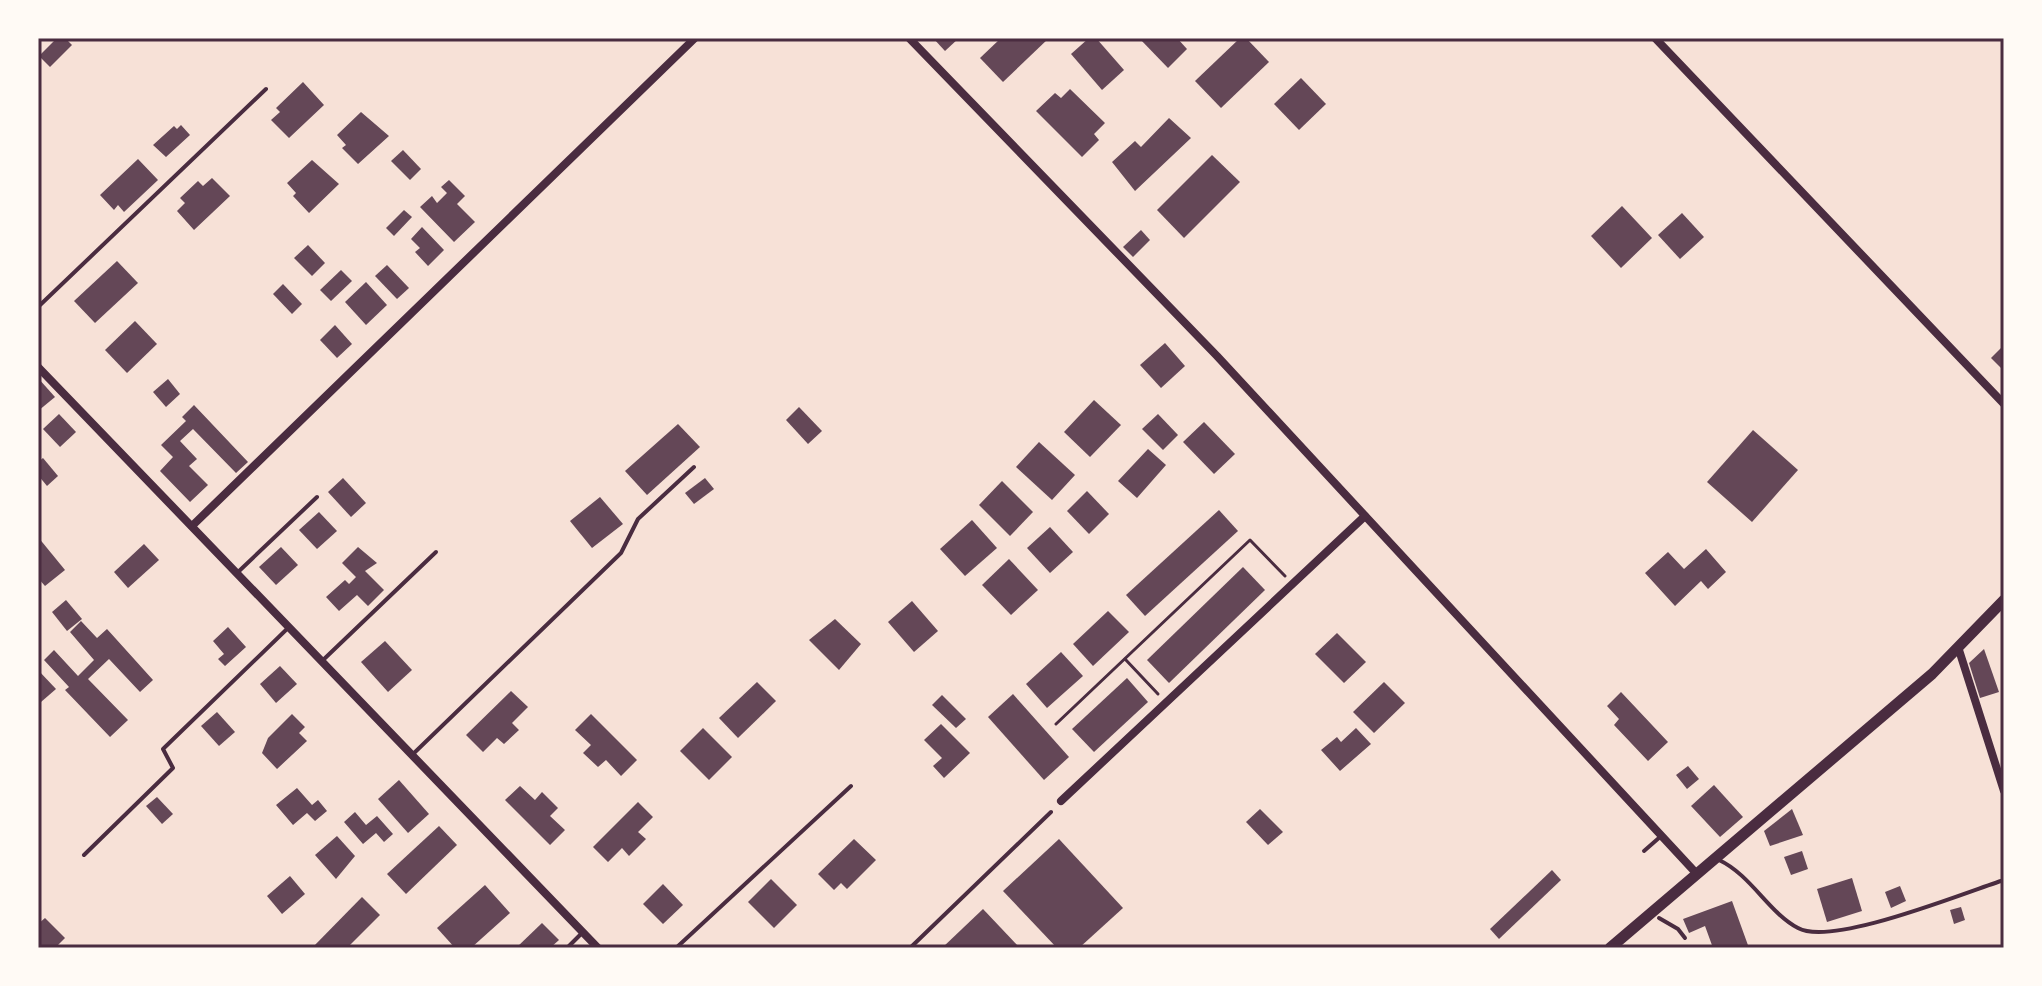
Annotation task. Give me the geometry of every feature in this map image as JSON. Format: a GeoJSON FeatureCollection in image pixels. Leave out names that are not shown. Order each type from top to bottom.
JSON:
{"type":"FeatureCollection","features":[{"type":"Feature","properties":{"kind":"main road"},"geometry":{"type":"LineString","coordinates":[[1610,948],[1959,650],[2004,600]]}},
{"type":"Feature","properties":{"kind":"street"},"geometry":{"type":"LineString","coordinates":[[192,526],[695,38]]}},
{"type":"Feature","properties":{"kind":"street"},"geometry":{"type":"LineString","coordinates":[[909,38],[1217,356],[1696,873]]}},
{"type":"Feature","properties":{"kind":"street"},"geometry":{"type":"LineString","coordinates":[[1655,38],[2004,404]]}},
{"type":"Feature","properties":{"kind":"street"},"geometry":{"type":"LineString","coordinates":[[38,367],[598,948]]}},
{"type":"Feature","properties":{"kind":"street"},"geometry":{"type":"LineString","coordinates":[[1061,801],[1365,516]]}},
{"type":"Feature","properties":{"kind":"street"},"geometry":{"type":"LineString","coordinates":[[1959,650],[2004,791]]}},
{"type":"Feature","properties":{"kind":"lane"},"geometry":{"type":"LineString","coordinates":[[38,307],[266,89]]}},
{"type":"Feature","properties":{"kind":"lane"},"geometry":{"type":"LineString","coordinates":[[412,755],[621,553],[638,519],[694,467]]}},
{"type":"Feature","properties":{"kind":"lane"},"geometry":{"type":"LineString","coordinates":[[237,573],[317,497]]}},
{"type":"Feature","properties":{"kind":"lane"},"geometry":{"type":"LineString","coordinates":[[322,661],[436,552]]}},
{"type":"Feature","properties":{"kind":"lane"},"geometry":{"type":"LineString","coordinates":[[84,855],[173,768],[163,749],[289,627]]}},
{"type":"Feature","properties":{"kind":"lane"},"geometry":{"type":"LineString","coordinates":[[676,948],[851,786]]}},
{"type":"Feature","properties":{"kind":"lane"},"geometry":{"type":"LineString","coordinates":[[910,948],[1051,812]]}},
{"type":"Feature","properties":{"kind":"lane"},"geometry":{"type":"LineString","coordinates":[[1644,851],[1662,835]]}},
{"type":"Feature","properties":{"kind":"lane"},"geometry":{"type":"LineString","coordinates":[[1713,858],[1733,868],[1793,925],[1814,933],[1863,926],[2004,880]]}},
{"type":"Feature","properties":{"kind":"lane"},"geometry":{"type":"LineString","coordinates":[[1659,918],[1675,926],[1685,938]]}},
{"type":"Feature","properties":{"kind":"lane"},"geometry":{"type":"LineString","coordinates":[[567,948],[583,933]]}},
{"type":"Feature","properties":{"kind":"path"},"geometry":{"type":"LineString","coordinates":[[1056,724],[1250,540],[1293,584]]}},
{"type":"Feature","properties":{"kind":"path"},"geometry":{"type":"LineString","coordinates":[[1125,659],[1166,703]]}},
{"type":"Feature","properties":{"kind":"building"},"geometry":{"type":"Polygon","coordinates":[[[57,38],[65,38],[72,45],[50,67],[39,56],[57,38]]]}},
{"type":"Feature","properties":{"kind":"building"},"geometry":{"type":"Polygon","coordinates":[[[933,38],[959,38],[945,51],[933,38]]]}},
{"type":"Feature","properties":{"kind":"building"},"geometry":{"type":"Polygon","coordinates":[[[1001,38],[1049,38],[1003,82],[980,58],[1001,38]]]}},
{"type":"Feature","properties":{"kind":"building"},"geometry":{"type":"Polygon","coordinates":[[[1089,38],[1096,38],[1124,70],[1102,90],[1071,54],[1089,38]]]}},
{"type":"Feature","properties":{"kind":"building"},"geometry":{"type":"Polygon","coordinates":[[[1139,38],[1177,38],[1187,49],[1168,68],[1139,38]]]}},
{"type":"Feature","properties":{"kind":"building"},"geometry":{"type":"Polygon","coordinates":[[[1240,38],[1246,38],[1269,62],[1221,108],[1195,81],[1240,38]]]}},
{"type":"Feature","properties":{"kind":"building"},"geometry":{"type":"Polygon","coordinates":[[[1301,78],[1326,104],[1299,130],[1274,104],[1301,78]]]}},
{"type":"Feature","properties":{"kind":"building"},"geometry":{"type":"Polygon","coordinates":[[[303,82],[324,105],[289,138],[271,120],[280,112],[276,108],[303,82]]]}},
{"type":"Feature","properties":{"kind":"building"},"geometry":{"type":"Polygon","coordinates":[[[1070,89],[1105,123],[1094,134],[1099,140],[1082,157],[1036,111],[1055,93],[1061,98],[1070,89]]]}},
{"type":"Feature","properties":{"kind":"building"},"geometry":{"type":"Polygon","coordinates":[[[361,112],[389,136],[358,164],[342,148],[346,145],[337,135],[361,112]]]}},
{"type":"Feature","properties":{"kind":"building"},"geometry":{"type":"Polygon","coordinates":[[[1169,118],[1191,138],[1135,191],[1112,162],[1135,141],[1141,147],[1169,118]]]}},
{"type":"Feature","properties":{"kind":"building"},"geometry":{"type":"Polygon","coordinates":[[[181,125],[190,135],[166,157],[153,145],[174,126],[177,129],[181,125]]]}},
{"type":"Feature","properties":{"kind":"building"},"geometry":{"type":"Polygon","coordinates":[[[403,150],[421,169],[410,180],[391,161],[403,150]]]}},
{"type":"Feature","properties":{"kind":"building"},"geometry":{"type":"Polygon","coordinates":[[[1212,155],[1240,182],[1184,238],[1157,210],[1212,155]]]}},
{"type":"Feature","properties":{"kind":"building"},"geometry":{"type":"Polygon","coordinates":[[[138,159],[158,180],[124,212],[118,205],[114,210],[100,195],[138,159]]]}},
{"type":"Feature","properties":{"kind":"building"},"geometry":{"type":"Polygon","coordinates":[[[312,160],[339,184],[309,213],[293,196],[296,193],[287,183],[312,160]]]}},
{"type":"Feature","properties":{"kind":"building"},"geometry":{"type":"Polygon","coordinates":[[[212,178],[230,196],[194,230],[177,211],[185,203],[180,198],[198,181],[203,186],[212,178]]]}},
{"type":"Feature","properties":{"kind":"building"},"geometry":{"type":"Polygon","coordinates":[[[449,180],[465,196],[457,204],[475,222],[454,242],[420,207],[432,196],[437,203],[447,193],[441,187],[449,180]]]}},
{"type":"Feature","properties":{"kind":"building"},"geometry":{"type":"Polygon","coordinates":[[[1622,206],[1652,238],[1621,268],[1591,236],[1622,206]]]}},
{"type":"Feature","properties":{"kind":"building"},"geometry":{"type":"Polygon","coordinates":[[[404,210],[412,217],[394,236],[386,228],[404,210]]]}},
{"type":"Feature","properties":{"kind":"building"},"geometry":{"type":"Polygon","coordinates":[[[1682,213],[1704,237],[1680,259],[1658,235],[1682,213]]]}},
{"type":"Feature","properties":{"kind":"building"},"geometry":{"type":"Polygon","coordinates":[[[422,227],[444,250],[428,266],[415,252],[420,248],[411,239],[422,227]]]}},
{"type":"Feature","properties":{"kind":"building"},"geometry":{"type":"Polygon","coordinates":[[[1141,230],[1150,240],[1133,257],[1123,247],[1141,230]]]}},
{"type":"Feature","properties":{"kind":"building"},"geometry":{"type":"Polygon","coordinates":[[[308,245],[325,263],[312,276],[294,258],[308,245]]]}},
{"type":"Feature","properties":{"kind":"building"},"geometry":{"type":"Polygon","coordinates":[[[117,261],[138,283],[95,323],[74,301],[117,261]]]}},
{"type":"Feature","properties":{"kind":"building"},"geometry":{"type":"Polygon","coordinates":[[[387,265],[409,288],[397,299],[375,276],[387,265]]]}},
{"type":"Feature","properties":{"kind":"building"},"geometry":{"type":"Polygon","coordinates":[[[341,270],[352,281],[331,301],[320,290],[341,270]]]}},
{"type":"Feature","properties":{"kind":"building"},"geometry":{"type":"Polygon","coordinates":[[[366,282],[387,305],[366,325],[345,302],[366,282]]]}},
{"type":"Feature","properties":{"kind":"building"},"geometry":{"type":"Polygon","coordinates":[[[283,284],[302,304],[292,314],[273,294],[283,284]]]}},
{"type":"Feature","properties":{"kind":"building"},"geometry":{"type":"Polygon","coordinates":[[[135,321],[157,344],[127,373],[105,350],[135,321]]]}},
{"type":"Feature","properties":{"kind":"building"},"geometry":{"type":"Polygon","coordinates":[[[335,325],[352,344],[337,358],[320,340],[335,325]]]}},
{"type":"Feature","properties":{"kind":"building"},"geometry":{"type":"Polygon","coordinates":[[[1165,343],[1185,366],[1161,388],[1140,365],[1165,343]]]}},
{"type":"Feature","properties":{"kind":"building"},"geometry":{"type":"Polygon","coordinates":[[[2004,345],[2004,371],[1991,358],[2004,345]]]}},
{"type":"Feature","properties":{"kind":"building"},"geometry":{"type":"Polygon","coordinates":[[[38,378],[55,397],[38,411],[38,378]]]}},
{"type":"Feature","properties":{"kind":"building"},"geometry":{"type":"Polygon","coordinates":[[[168,379],[180,394],[166,407],[153,392],[168,379]]]}},
{"type":"Feature","properties":{"kind":"building"},"geometry":{"type":"Polygon","coordinates":[[[1094,400],[1121,425],[1090,457],[1064,432],[1094,400]]]}},
{"type":"Feature","properties":{"kind":"building"},"geometry":{"type":"Polygon","coordinates":[[[194,405],[248,462],[236,473],[193,429],[180,441],[197,459],[189,466],[208,485],[190,502],[160,471],[173,457],[161,445],[186,421],[182,417],[194,405]]]}},
{"type":"Feature","properties":{"kind":"building"},"geometry":{"type":"Polygon","coordinates":[[[799,407],[822,431],[808,444],[786,420],[799,407]]]}},
{"type":"Feature","properties":{"kind":"building"},"geometry":{"type":"Polygon","coordinates":[[[59,414],[76,432],[60,447],[43,429],[59,414]]]}},
{"type":"Feature","properties":{"kind":"building"},"geometry":{"type":"Polygon","coordinates":[[[1158,414],[1178,435],[1163,450],[1142,429],[1158,414]]]}},
{"type":"Feature","properties":{"kind":"building"},"geometry":{"type":"Polygon","coordinates":[[[1204,422],[1235,454],[1214,474],[1183,442],[1204,422]]]}},
{"type":"Feature","properties":{"kind":"building"},"geometry":{"type":"Polygon","coordinates":[[[678,424],[700,447],[647,495],[625,471],[678,424]]]}},
{"type":"Feature","properties":{"kind":"building"},"geometry":{"type":"Polygon","coordinates":[[[1753,430],[1798,470],[1752,522],[1707,482],[1753,430]]]}},
{"type":"Feature","properties":{"kind":"building"},"geometry":{"type":"Polygon","coordinates":[[[1039,442],[1075,475],[1052,500],[1016,467],[1039,442]]]}},
{"type":"Feature","properties":{"kind":"building"},"geometry":{"type":"Polygon","coordinates":[[[1148,449],[1166,465],[1137,498],[1118,481],[1148,449]]]}},
{"type":"Feature","properties":{"kind":"building"},"geometry":{"type":"Polygon","coordinates":[[[43,458],[58,476],[47,486],[38,475],[38,462],[43,458]]]}},
{"type":"Feature","properties":{"kind":"building"},"geometry":{"type":"Polygon","coordinates":[[[343,478],[366,503],[351,517],[328,492],[343,478]]]}},
{"type":"Feature","properties":{"kind":"building"},"geometry":{"type":"Polygon","coordinates":[[[705,478],[714,489],[694,504],[685,493],[705,478]]]}},
{"type":"Feature","properties":{"kind":"building"},"geometry":{"type":"Polygon","coordinates":[[[1002,481],[1033,512],[1010,536],[979,505],[1002,481]]]}},
{"type":"Feature","properties":{"kind":"building"},"geometry":{"type":"Polygon","coordinates":[[[1087,491],[1109,514],[1089,534],[1067,511],[1087,491]]]}},
{"type":"Feature","properties":{"kind":"building"},"geometry":{"type":"Polygon","coordinates":[[[600,497],[623,524],[592,548],[570,521],[600,497]]]}},
{"type":"Feature","properties":{"kind":"building"},"geometry":{"type":"Polygon","coordinates":[[[1219,510],[1238,531],[1145,616],[1126,595],[1219,510]]]}},
{"type":"Feature","properties":{"kind":"building"},"geometry":{"type":"Polygon","coordinates":[[[319,512],[337,531],[317,549],[299,530],[319,512]]]}},
{"type":"Feature","properties":{"kind":"building"},"geometry":{"type":"Polygon","coordinates":[[[972,520],[997,548],[965,576],[940,549],[972,520]]]}},
{"type":"Feature","properties":{"kind":"building"},"geometry":{"type":"Polygon","coordinates":[[[1050,527],[1073,552],[1050,573],[1027,548],[1050,527]]]}},
{"type":"Feature","properties":{"kind":"building"},"geometry":{"type":"Polygon","coordinates":[[[38,537],[65,570],[45,586],[38,578],[38,537]]]}},
{"type":"Feature","properties":{"kind":"building"},"geometry":{"type":"Polygon","coordinates":[[[144,544],[159,560],[128,588],[114,572],[144,544]]]}},
{"type":"Feature","properties":{"kind":"building"},"geometry":{"type":"Polygon","coordinates":[[[281,547],[298,565],[276,585],[259,567],[281,547]]]}},
{"type":"Feature","properties":{"kind":"building"},"geometry":{"type":"Polygon","coordinates":[[[358,547],[377,563],[365,571],[384,590],[368,606],[357,595],[339,611],[326,597],[345,580],[349,584],[356,577],[342,563],[358,547]]]}},
{"type":"Feature","properties":{"kind":"building"},"geometry":{"type":"Polygon","coordinates":[[[1706,549],[1726,572],[1708,589],[1701,581],[1675,606],[1645,573],[1668,552],[1684,569],[1706,549]]]}},
{"type":"Feature","properties":{"kind":"building"},"geometry":{"type":"Polygon","coordinates":[[[1009,559],[1038,590],[1011,615],[982,585],[1009,559]]]}},
{"type":"Feature","properties":{"kind":"building"},"geometry":{"type":"Polygon","coordinates":[[[1243,567],[1265,590],[1169,683],[1147,660],[1243,567]]]}},
{"type":"Feature","properties":{"kind":"building"},"geometry":{"type":"Polygon","coordinates":[[[66,600],[82,619],[67,631],[52,612],[66,600]]]}},
{"type":"Feature","properties":{"kind":"building"},"geometry":{"type":"Polygon","coordinates":[[[912,601],[938,631],[914,652],[888,622],[912,601]]]}},
{"type":"Feature","properties":{"kind":"building"},"geometry":{"type":"Polygon","coordinates":[[[1108,611],[1129,632],[1093,666],[1073,644],[1108,611]]]}},
{"type":"Feature","properties":{"kind":"building"},"geometry":{"type":"Polygon","coordinates":[[[835,619],[861,644],[839,670],[809,640],[835,619]]]}},
{"type":"Feature","properties":{"kind":"building"},"geometry":{"type":"Polygon","coordinates":[[[81,621],[97,638],[107,629],[153,680],[140,692],[109,659],[88,679],[128,720],[110,737],[65,690],[69,687],[44,660],[54,650],[78,676],[94,660],[70,632],[81,621]]]}},
{"type":"Feature","properties":{"kind":"building"},"geometry":{"type":"Polygon","coordinates":[[[228,627],[246,647],[225,666],[218,659],[224,654],[213,641],[228,627]]]}},
{"type":"Feature","properties":{"kind":"building"},"geometry":{"type":"Polygon","coordinates":[[[1337,633],[1366,662],[1344,683],[1315,654],[1337,633]]]}},
{"type":"Feature","properties":{"kind":"building"},"geometry":{"type":"Polygon","coordinates":[[[385,641],[412,670],[388,692],[361,662],[385,641]]]}},
{"type":"Feature","properties":{"kind":"building"},"geometry":{"type":"Polygon","coordinates":[[[1984,649],[1999,692],[1980,698],[1969,663],[1984,649]]]}},
{"type":"Feature","properties":{"kind":"building"},"geometry":{"type":"Polygon","coordinates":[[[1061,652],[1083,676],[1047,708],[1026,684],[1061,652]]]}},
{"type":"Feature","properties":{"kind":"building"},"geometry":{"type":"Polygon","coordinates":[[[280,666],[297,684],[276,703],[260,684],[280,666]]]}},
{"type":"Feature","properties":{"kind":"building"},"geometry":{"type":"Polygon","coordinates":[[[38,670],[56,689],[41,702],[38,699],[38,670]]]}},
{"type":"Feature","properties":{"kind":"building"},"geometry":{"type":"Polygon","coordinates":[[[1127,678],[1148,702],[1094,752],[1072,729],[1127,678]]]}},
{"type":"Feature","properties":{"kind":"building"},"geometry":{"type":"Polygon","coordinates":[[[757,682],[776,701],[738,738],[719,718],[757,682]]]}},
{"type":"Feature","properties":{"kind":"building"},"geometry":{"type":"Polygon","coordinates":[[[1384,682],[1405,703],[1374,733],[1353,712],[1384,682]]]}},
{"type":"Feature","properties":{"kind":"building"},"geometry":{"type":"Polygon","coordinates":[[[511,691],[528,707],[512,723],[519,730],[504,744],[497,738],[483,752],[466,735],[511,691]]]}},
{"type":"Feature","properties":{"kind":"building"},"geometry":{"type":"Polygon","coordinates":[[[1621,692],[1668,742],[1648,761],[1614,725],[1619,719],[1607,706],[1621,692]]]}},
{"type":"Feature","properties":{"kind":"building"},"geometry":{"type":"Polygon","coordinates":[[[1013,694],[1069,757],[1044,780],[988,717],[1013,694]]]}},
{"type":"Feature","properties":{"kind":"building"},"geometry":{"type":"Polygon","coordinates":[[[942,695],[966,719],[956,728],[932,705],[942,695]]]}},
{"type":"Feature","properties":{"kind":"building"},"geometry":{"type":"Polygon","coordinates":[[[217,712],[235,732],[219,746],[201,726],[217,712]]]}},
{"type":"Feature","properties":{"kind":"building"},"geometry":{"type":"Polygon","coordinates":[[[292,714],[305,727],[299,733],[307,741],[277,769],[262,753],[268,738],[292,714]]]}},
{"type":"Feature","properties":{"kind":"building"},"geometry":{"type":"Polygon","coordinates":[[[591,714],[637,760],[621,776],[606,760],[598,767],[583,753],[591,745],[575,730],[591,714]]]}},
{"type":"Feature","properties":{"kind":"building"},"geometry":{"type":"Polygon","coordinates":[[[941,724],[970,753],[944,778],[933,766],[942,758],[924,740],[941,724]]]}},
{"type":"Feature","properties":{"kind":"building"},"geometry":{"type":"Polygon","coordinates":[[[703,728],[732,757],[709,780],[680,751],[703,728]]]}},
{"type":"Feature","properties":{"kind":"building"},"geometry":{"type":"Polygon","coordinates":[[[1356,728],[1371,744],[1340,771],[1321,750],[1337,737],[1341,742],[1356,728]]]}},
{"type":"Feature","properties":{"kind":"building"},"geometry":{"type":"Polygon","coordinates":[[[1688,766],[1699,779],[1687,789],[1676,775],[1688,766]]]}},
{"type":"Feature","properties":{"kind":"building"},"geometry":{"type":"Polygon","coordinates":[[[399,780],[429,814],[408,833],[378,799],[399,780]]]}},
{"type":"Feature","properties":{"kind":"building"},"geometry":{"type":"Polygon","coordinates":[[[1714,785],[1743,817],[1720,837],[1691,806],[1714,785]]]}},
{"type":"Feature","properties":{"kind":"building"},"geometry":{"type":"Polygon","coordinates":[[[520,786],[535,800],[542,792],[558,808],[550,816],[565,830],[550,845],[505,800],[520,786]]]}},
{"type":"Feature","properties":{"kind":"building"},"geometry":{"type":"Polygon","coordinates":[[[297,788],[312,805],[318,800],[327,811],[315,821],[307,813],[293,825],[276,805],[297,788]]]}},
{"type":"Feature","properties":{"kind":"building"},"geometry":{"type":"Polygon","coordinates":[[[157,797],[173,814],[162,824],[146,806],[157,797]]]}},
{"type":"Feature","properties":{"kind":"building"},"geometry":{"type":"Polygon","coordinates":[[[638,802],[653,817],[638,832],[646,839],[629,856],[622,848],[608,862],[593,847],[638,802]]]}},
{"type":"Feature","properties":{"kind":"building"},"geometry":{"type":"Polygon","coordinates":[[[1260,809],[1283,832],[1268,845],[1246,822],[1260,809]]]}},
{"type":"Feature","properties":{"kind":"building"},"geometry":{"type":"Polygon","coordinates":[[[1792,809],[1803,835],[1770,846],[1764,831],[1792,809]]]}},
{"type":"Feature","properties":{"kind":"building"},"geometry":{"type":"Polygon","coordinates":[[[355,812],[366,825],[377,816],[393,834],[384,842],[376,833],[363,844],[344,822],[355,812]]]}},
{"type":"Feature","properties":{"kind":"building"},"geometry":{"type":"Polygon","coordinates":[[[439,826],[457,845],[406,894],[387,874],[439,826]]]}},
{"type":"Feature","properties":{"kind":"building"},"geometry":{"type":"Polygon","coordinates":[[[337,836],[355,856],[336,879],[315,855],[337,836]]]}},
{"type":"Feature","properties":{"kind":"building"},"geometry":{"type":"Polygon","coordinates":[[[854,839],[876,860],[847,889],[841,883],[834,890],[818,874],[854,839]]]}},
{"type":"Feature","properties":{"kind":"building"},"geometry":{"type":"Polygon","coordinates":[[[1059,839],[1123,908],[1079,948],[1057,948],[1003,891],[1059,839]]]}},
{"type":"Feature","properties":{"kind":"building"},"geometry":{"type":"Polygon","coordinates":[[[1802,851],[1808,869],[1791,875],[1784,857],[1802,851]]]}},
{"type":"Feature","properties":{"kind":"building"},"geometry":{"type":"Polygon","coordinates":[[[1552,870],[1561,880],[1499,939],[1490,929],[1552,870]]]}},
{"type":"Feature","properties":{"kind":"building"},"geometry":{"type":"Polygon","coordinates":[[[290,876],[305,894],[282,914],[267,896],[290,876]]]}},
{"type":"Feature","properties":{"kind":"building"},"geometry":{"type":"Polygon","coordinates":[[[1852,878],[1862,911],[1827,922],[1817,889],[1852,878]]]}},
{"type":"Feature","properties":{"kind":"building"},"geometry":{"type":"Polygon","coordinates":[[[771,879],[797,905],[774,928],[748,902],[771,879]]]}},
{"type":"Feature","properties":{"kind":"building"},"geometry":{"type":"Polygon","coordinates":[[[663,884],[683,905],[663,924],[643,904],[663,884]]]}},
{"type":"Feature","properties":{"kind":"building"},"geometry":{"type":"Polygon","coordinates":[[[485,885],[510,913],[471,948],[455,948],[437,928],[485,885]]]}},
{"type":"Feature","properties":{"kind":"building"},"geometry":{"type":"Polygon","coordinates":[[[1900,886],[1906,901],[1891,908],[1885,892],[1900,886]]]}},
{"type":"Feature","properties":{"kind":"building"},"geometry":{"type":"Polygon","coordinates":[[[362,897],[380,915],[347,948],[312,948],[362,897]]]}},
{"type":"Feature","properties":{"kind":"building"},"geometry":{"type":"Polygon","coordinates":[[[1732,901],[1749,948],[1713,948],[1705,926],[1689,933],[1683,919],[1732,901]]]}},
{"type":"Feature","properties":{"kind":"building"},"geometry":{"type":"Polygon","coordinates":[[[1961,907],[1965,920],[1954,924],[1950,910],[1961,907]]]}},
{"type":"Feature","properties":{"kind":"building"},"geometry":{"type":"Polygon","coordinates":[[[983,909],[1020,948],[942,948],[983,909]]]}},
{"type":"Feature","properties":{"kind":"building"},"geometry":{"type":"Polygon","coordinates":[[[45,918],[65,938],[55,948],[38,948],[38,924],[45,918]]]}},
{"type":"Feature","properties":{"kind":"building"},"geometry":{"type":"Polygon","coordinates":[[[542,923],[559,940],[550,948],[516,948],[542,923]]]}}]}
